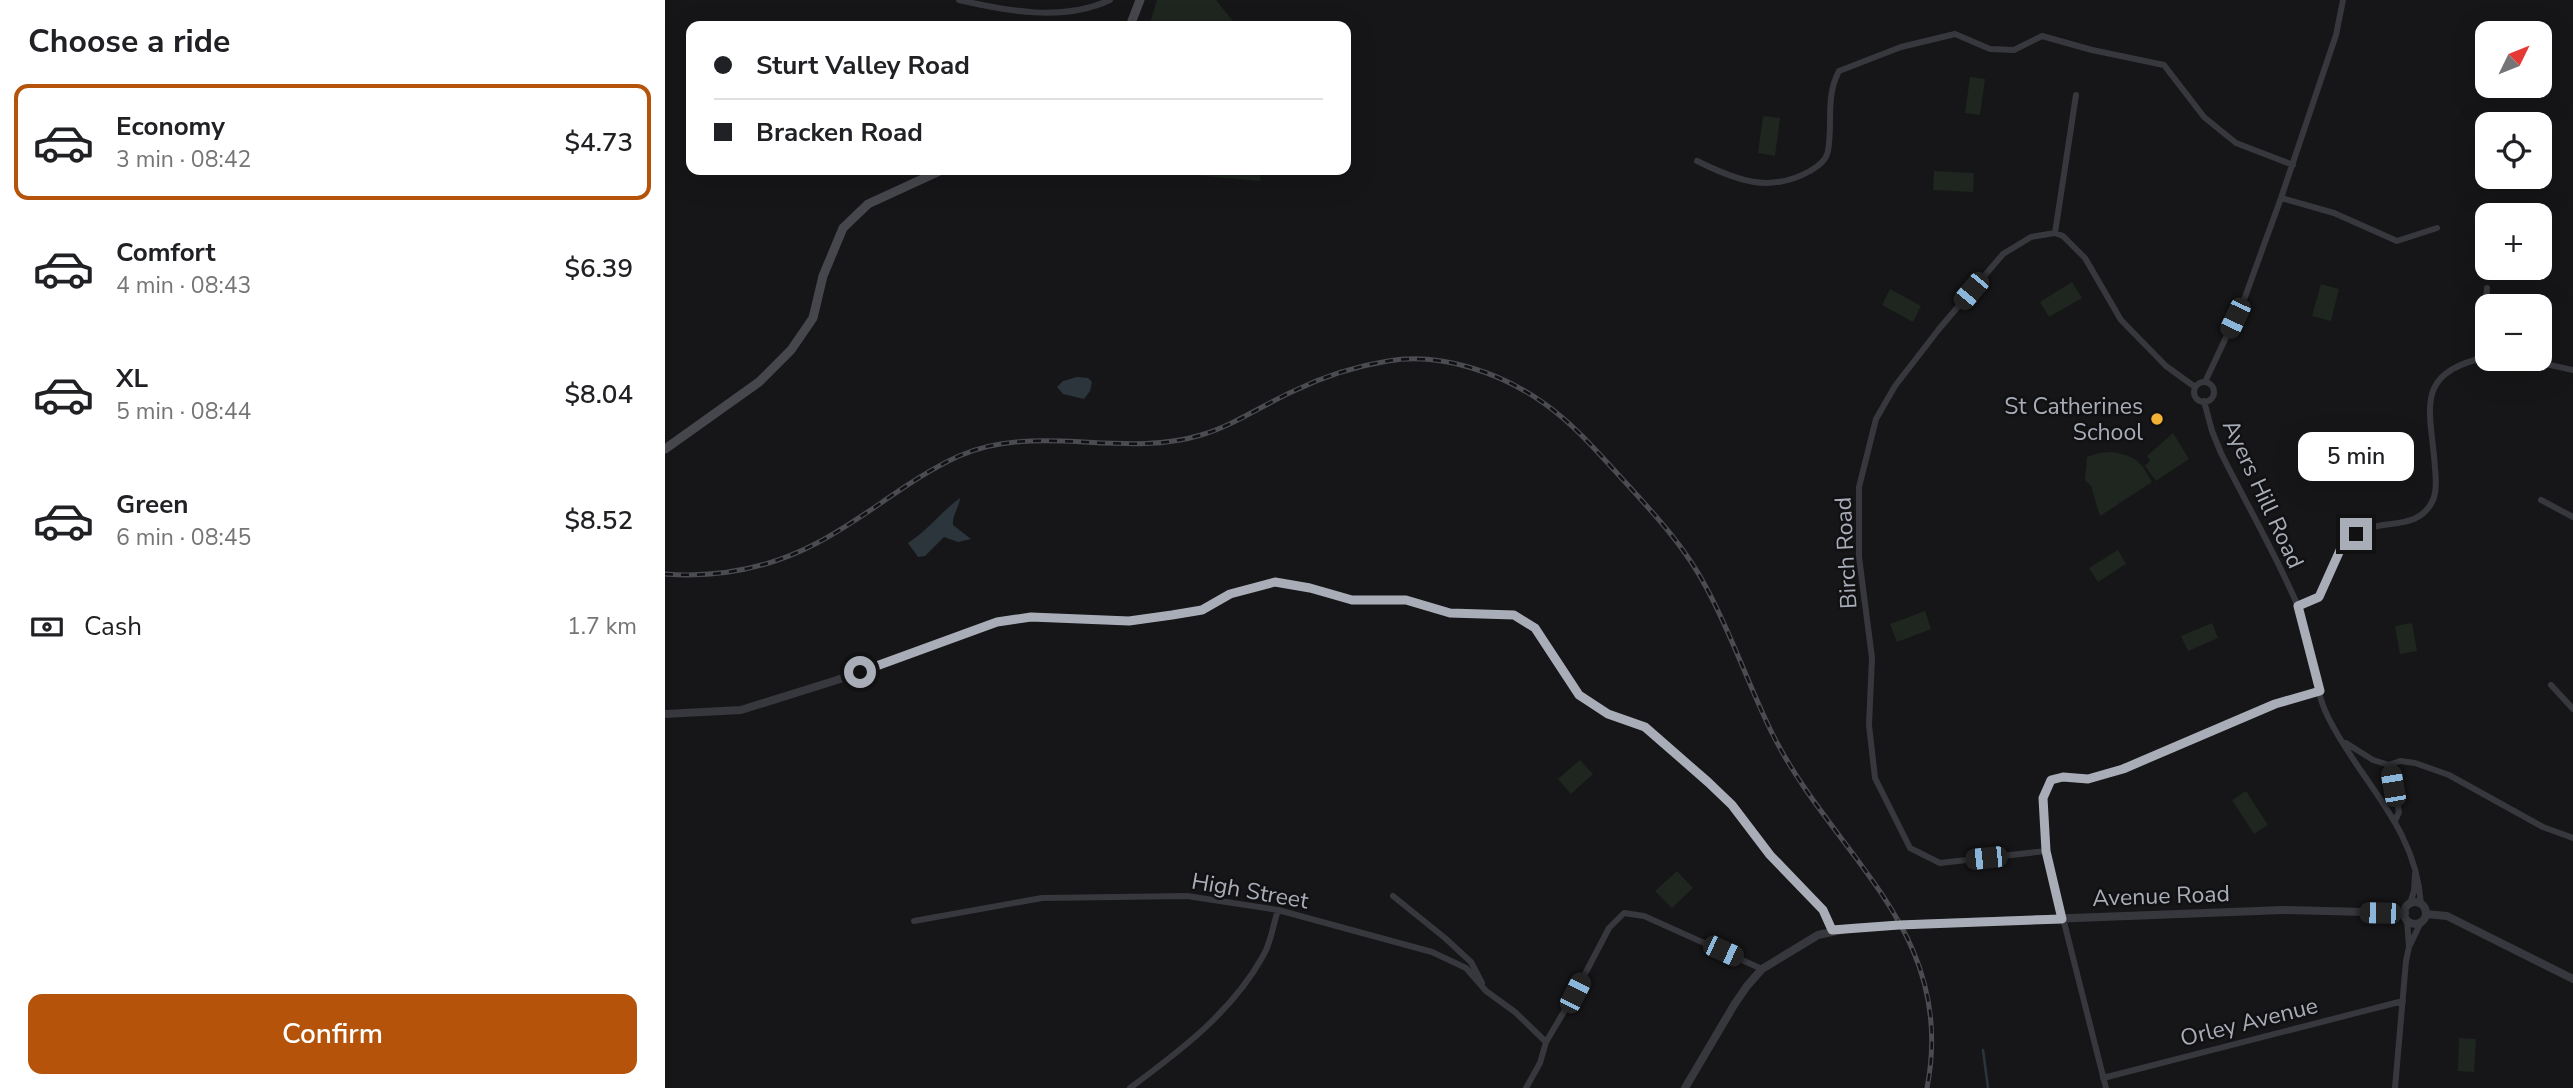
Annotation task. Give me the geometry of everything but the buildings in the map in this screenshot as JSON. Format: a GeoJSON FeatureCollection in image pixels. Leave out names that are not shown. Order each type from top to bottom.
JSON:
{"type":"FeatureCollection","features":[{"type":"Feature","properties":{"kind":"main road"},"geometry":{"type":"LineString","coordinates":[[1132,21],[1139,0]]}},
{"type":"Feature","properties":{"kind":"main road"},"geometry":{"type":"LineString","coordinates":[[665,449],[759,382],[790,350],[813,318],[823,276],[842,228],[868,204],[931,175]]}},
{"type":"Feature","properties":{"kind":"street"},"geometry":{"type":"LineString","coordinates":[[959,0],[1035,12],[1068,12],[1109,0]]}},
{"type":"Feature","properties":{"kind":"street"},"geometry":{"type":"LineString","coordinates":[[2195,387],[2205,382],[2245,297],[2293,166],[2336,35],[2343,0]]}},
{"type":"Feature","properties":{"kind":"street"},"geometry":{"type":"LineString","coordinates":[[1697,161],[1746,182],[1775,184],[1802,175],[1820,165],[1828,154],[1829,108],[1833,82],[1839,71],[1901,47],[1955,34],[1990,49],[2014,50],[2042,36],[2164,65],[2204,117],[2236,143],[2293,166]]}},
{"type":"Feature","properties":{"kind":"street"},"geometry":{"type":"LineString","coordinates":[[2075,95],[2055,233],[2063,236],[2085,258],[2120,320],[2166,366],[2195,387]]}},
{"type":"Feature","properties":{"kind":"street"},"geometry":{"type":"LineString","coordinates":[[2281,198],[2334,213],[2397,241],[2437,228]]}},
{"type":"Feature","properties":{"kind":"street","name":"Birch Road"},"geometry":{"type":"LineString","coordinates":[[2046,851],[1940,863],[1910,848],[1893,817],[1875,778],[1869,725],[1872,658],[1859,557],[1859,487],[1876,419],[1903,376],[2003,254],[2031,237],[2055,233]]}},
{"type":"Feature","properties":{"kind":"street"},"geometry":{"type":"LineString","coordinates":[[2487,288],[2487,294]]}},
{"type":"Feature","properties":{"kind":"street"},"geometry":{"type":"LineString","coordinates":[[2298,606],[2319,597],[2341,548],[2356,534],[2378,526],[2396,525],[2412,520],[2421,515],[2433,500],[2436,480],[2429,396],[2436,382],[2452,370],[2475,359]]}},
{"type":"Feature","properties":{"kind":"street"},"geometry":{"type":"LineString","coordinates":[[2552,365],[2573,370]]}},
{"type":"Feature","properties":{"kind":"street"},"geometry":{"type":"LineString","coordinates":[[2195,387],[2195,396],[2204,401],[2210,399],[2213,388],[2205,382]]}},
{"type":"Feature","properties":{"kind":"street","name":"Ayers Hill Road"},"geometry":{"type":"LineString","coordinates":[[2204,401],[2211,431],[2221,453],[2298,606],[2327,715],[2395,821],[2420,879],[2421,904]]}},
{"type":"Feature","properties":{"kind":"street"},"geometry":{"type":"LineString","coordinates":[[2541,500],[2573,517]]}},
{"type":"Feature","properties":{"kind":"street"},"geometry":{"type":"LineString","coordinates":[[665,714],[741,710],[837,680],[997,622],[1031,617],[1129,621],[1172,615],[1202,610],[1230,594],[1275,582],[1310,588],[1352,600],[1406,600],[1450,613],[1514,615],[1535,628],[1579,695],[1608,714],[1645,727],[1732,805],[1770,855],[1823,910],[1832,930]]}},
{"type":"Feature","properties":{"kind":"street"},"geometry":{"type":"LineString","coordinates":[[2550,685],[2573,709]]}},
{"type":"Feature","properties":{"kind":"street"},"geometry":{"type":"LineString","coordinates":[[2106,1088],[2046,851],[2043,798],[2051,780],[2063,777],[2088,779],[2123,769],[2275,704],[2320,691]]}},
{"type":"Feature","properties":{"kind":"street"},"geometry":{"type":"LineString","coordinates":[[2344,742],[2373,760],[2389,765],[2400,761],[2415,763],[2449,775],[2543,827],[2573,838]]}},
{"type":"Feature","properties":{"kind":"street"},"geometry":{"type":"LineString","coordinates":[[2389,765],[2399,812],[2395,821]]}},
{"type":"Feature","properties":{"kind":"street"},"geometry":{"type":"LineString","coordinates":[[2409,947],[2406,917],[2414,891],[2415,865]]}},
{"type":"Feature","properties":{"kind":"street","name":"High Street"},"geometry":{"type":"LineString","coordinates":[[914,922],[1042,898],[1187,896],[1278,910],[1432,952],[1466,968],[1486,991],[1515,1012],[1546,1042]]}},
{"type":"Feature","properties":{"kind":"street"},"geometry":{"type":"LineString","coordinates":[[1392,896],[1471,962],[1486,991]]}},
{"type":"Feature","properties":{"kind":"street"},"geometry":{"type":"LineString","coordinates":[[2410,904],[2421,904],[2426,914]]}},
{"type":"Feature","properties":{"kind":"street"},"geometry":{"type":"LineString","coordinates":[[1130,1088],[1192,1042],[1241,990],[1265,954],[1278,910]]}},
{"type":"Feature","properties":{"kind":"street","name":"Avenue Road"},"geometry":{"type":"LineString","coordinates":[[1685,1088],[1734,1005],[1762,969],[1818,935],[1832,930],[2283,910],[2406,917]]}},
{"type":"Feature","properties":{"kind":"street"},"geometry":{"type":"LineString","coordinates":[[1526,1088],[1540,1063],[1546,1042],[1609,928],[1624,913],[1644,916],[1762,969]]}},
{"type":"Feature","properties":{"kind":"street"},"geometry":{"type":"LineString","coordinates":[[2395,1088],[2406,961],[2409,947],[2426,914]]}},
{"type":"Feature","properties":{"kind":"street"},"geometry":{"type":"LineString","coordinates":[[2426,914],[2447,916],[2573,979]]}},
{"type":"Feature","properties":{"kind":"street"},"geometry":{"type":"LineString","coordinates":[[2406,917],[2414,924],[2421,922]]}},
{"type":"Feature","properties":{"kind":"street","name":"Orley Avenue"},"geometry":{"type":"LineString","coordinates":[[2103,1078],[2403,1001]]}},
{"type":"Feature","properties":{"kind":"shaded area"},"geometry":{"type":"Polygon","coordinates":[[[1157,0],[1216,0],[1233,21],[1151,21],[1157,0]]]}},
{"type":"Feature","properties":{"kind":"shaded area"},"geometry":{"type":"Polygon","coordinates":[[[1970,77],[1985,79],[1980,115],[1965,113],[1970,77]]]}},
{"type":"Feature","properties":{"kind":"shaded area"},"geometry":{"type":"Polygon","coordinates":[[[1763,116],[1780,118],[1775,156],[1758,153],[1763,116]]]}},
{"type":"Feature","properties":{"kind":"shaded area"},"geometry":{"type":"Polygon","coordinates":[[[1934,171],[1974,173],[1973,192],[1933,190],[1934,171]]]}},
{"type":"Feature","properties":{"kind":"shaded area"},"geometry":{"type":"Polygon","coordinates":[[[1194,175],[1261,175],[1260,181],[1194,175]]]}},
{"type":"Feature","properties":{"kind":"shaded area"},"geometry":{"type":"Polygon","coordinates":[[[2072,282],[2082,298],[2049,317],[2040,302],[2072,282]]]}},
{"type":"Feature","properties":{"kind":"shaded area"},"geometry":{"type":"Polygon","coordinates":[[[2321,284],[2339,289],[2331,321],[2312,316],[2321,284]]]}},
{"type":"Feature","properties":{"kind":"shaded area"},"geometry":{"type":"Polygon","coordinates":[[[1890,289],[1921,306],[1913,322],[1882,305],[1890,289]]]}},
{"type":"Feature","properties":{"kind":"shaded area"},"geometry":{"type":"Polygon","coordinates":[[[1077,377],[1088,378],[1092,382],[1084,399],[1063,394],[1057,387],[1063,381],[1077,377]]]}},
{"type":"Feature","properties":{"kind":"shaded area"},"geometry":{"type":"Polygon","coordinates":[[[2173,433],[2189,459],[2156,481],[2145,466],[2150,461],[2147,456],[2173,433]]]}},
{"type":"Feature","properties":{"kind":"shaded area"},"geometry":{"type":"Polygon","coordinates":[[[2112,452],[2137,461],[2152,482],[2100,516],[2091,486],[2085,480],[2087,457],[2112,452]]]}},
{"type":"Feature","properties":{"kind":"shaded area"},"geometry":{"type":"Polygon","coordinates":[[[960,498],[953,525],[971,539],[958,542],[944,537],[925,556],[918,557],[908,543],[960,498]]]}},
{"type":"Feature","properties":{"kind":"shaded area"},"geometry":{"type":"Polygon","coordinates":[[[2118,550],[2126,564],[2098,582],[2089,568],[2118,550]]]}},
{"type":"Feature","properties":{"kind":"shaded area"},"geometry":{"type":"Polygon","coordinates":[[[1925,611],[1931,629],[1897,642],[1890,624],[1925,611]]]}},
{"type":"Feature","properties":{"kind":"shaded area"},"geometry":{"type":"Polygon","coordinates":[[[2212,623],[2218,638],[2188,651],[2181,636],[2212,623]]]}},
{"type":"Feature","properties":{"kind":"shaded area"},"geometry":{"type":"Polygon","coordinates":[[[2412,623],[2417,651],[2400,654],[2395,626],[2412,623]]]}},
{"type":"Feature","properties":{"kind":"shaded area"},"geometry":{"type":"Polygon","coordinates":[[[1580,760],[1593,774],[1571,794],[1558,779],[1580,760]]]}},
{"type":"Feature","properties":{"kind":"shaded area"},"geometry":{"type":"Polygon","coordinates":[[[2246,791],[2268,825],[2254,834],[2232,800],[2246,791]]]}},
{"type":"Feature","properties":{"kind":"shaded area"},"geometry":{"type":"Polygon","coordinates":[[[1677,871],[1693,888],[1672,908],[1655,891],[1677,871]]]}},
{"type":"Feature","properties":{"kind":"shaded area"},"geometry":{"type":"Polygon","coordinates":[[[2459,1038],[2476,1039],[2474,1072],[2458,1071],[2459,1038]]]}},
{"type":"Feature","properties":{"kind":"waterway"},"geometry":{"type":"LineString","coordinates":[[1983,1050],[1988,1088]]}},
{"type":"Feature","properties":{"kind":"railway"},"geometry":{"type":"LineString","coordinates":[[665,574],[724,573],[762,565],[799,552],[853,522],[940,465],[988,446],[1048,441],[1141,444],[1201,435],[1238,420],[1307,385],[1353,369],[1388,361],[1408,359],[1450,362],[1490,374],[1545,404],[1578,432],[1659,520],[1698,572],[1771,731],[1796,776],[1883,897],[1907,938],[1924,983],[1932,1032],[1927,1088]]}},
{"type":"Feature","properties":{"kind":"place","name":"St Catherines School"},"geometry":{"type":"Point","coordinates":[2157,419]}},
{"type":"Feature","properties":{"kind":"route"},"geometry":{"type":"LineString","coordinates":[[860,672],[997,622],[1031,617],[1129,621],[1172,615],[1202,610],[1230,594],[1275,582],[1310,588],[1352,600],[1406,600],[1450,613],[1514,615],[1535,628],[1579,695],[1608,714],[1645,727],[1732,805],[1770,855],[1823,910],[1832,930],[2062,919],[2046,851],[2043,798],[2051,780],[2063,777],[2088,779],[2123,769],[2275,704],[2320,691],[2298,606],[2319,597],[2341,548],[2356,534]]}}]}
